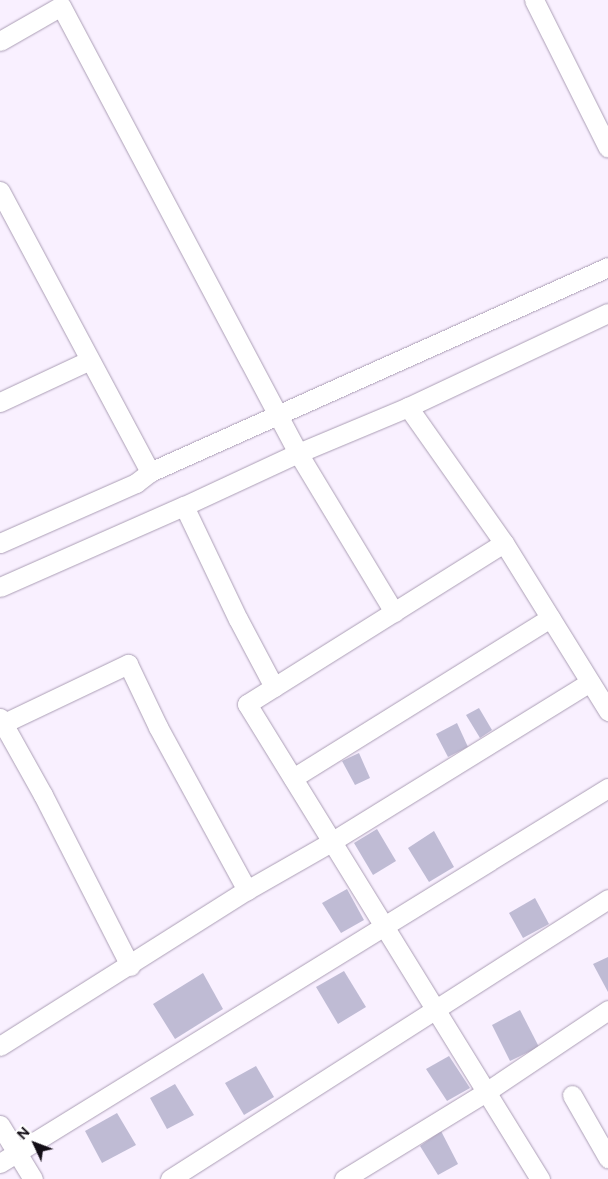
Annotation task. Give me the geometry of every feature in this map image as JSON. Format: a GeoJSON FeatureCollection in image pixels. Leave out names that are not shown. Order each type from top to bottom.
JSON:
{"type":"FeatureCollection","features":[{"type":"Feature","properties":{"kind":"street"},"geometry":{"type":"LineString","coordinates":[[534,0],[608,148]]}},
{"type":"Feature","properties":{"kind":"street"},"geometry":{"type":"LineString","coordinates":[[0,41],[61,6],[298,453],[394,612]]}},
{"type":"Feature","properties":{"kind":"street"},"geometry":{"type":"LineString","coordinates":[[0,191],[150,472]]}},
{"type":"Feature","properties":{"kind":"street"},"geometry":{"type":"LineString","coordinates":[[0,543],[136,483],[150,472],[279,416],[608,267]]}},
{"type":"Feature","properties":{"kind":"street"},"geometry":{"type":"LineString","coordinates":[[0,587],[184,506],[298,453],[408,407],[608,313]]}},
{"type":"Feature","properties":{"kind":"street"},"geometry":{"type":"LineString","coordinates":[[0,402],[90,360]]}},
{"type":"Feature","properties":{"kind":"street"},"geometry":{"type":"LineString","coordinates":[[408,407],[504,543],[608,711]]}},
{"type":"Feature","properties":{"kind":"street"},"geometry":{"type":"LineString","coordinates":[[184,506],[238,618],[274,687]]}},
{"type":"Feature","properties":{"kind":"street"},"geometry":{"type":"LineString","coordinates":[[504,543],[247,704],[540,1179]]}},
{"type":"Feature","properties":{"kind":"street"},"geometry":{"type":"LineString","coordinates":[[292,778],[550,618]]}},
{"type":"Feature","properties":{"kind":"street"},"geometry":{"type":"LineString","coordinates":[[130,966],[43,795],[1,722],[128,664],[158,727],[246,890]]}},
{"type":"Feature","properties":{"kind":"street"},"geometry":{"type":"LineString","coordinates":[[0,1046],[130,966],[246,890],[332,842],[590,682]]}},
{"type":"Feature","properties":{"kind":"street"},"geometry":{"type":"LineString","coordinates":[[0,1163],[608,788]]}},
{"type":"Feature","properties":{"kind":"street"},"geometry":{"type":"LineString","coordinates":[[170,1179],[608,899]]}},
{"type":"Feature","properties":{"kind":"street"},"geometry":{"type":"LineString","coordinates":[[344,1179],[486,1092],[608,1010]]}},
{"type":"Feature","properties":{"kind":"street"},"geometry":{"type":"LineString","coordinates":[[572,1095],[608,1158]]}},
{"type":"Feature","properties":{"kind":"street"},"geometry":{"type":"LineString","coordinates":[[0,1125],[33,1179]]}},
{"type":"Feature","properties":{"kind":"building"},"geometry":{"type":"Polygon","coordinates":[[[479,708],[492,730],[480,738],[466,715],[479,708]]]}},
{"type":"Feature","properties":{"kind":"building"},"geometry":{"type":"Polygon","coordinates":[[[457,723],[468,747],[448,757],[436,734],[457,723]]]}},
{"type":"Feature","properties":{"kind":"building"},"geometry":{"type":"Polygon","coordinates":[[[359,753],[370,778],[355,785],[342,761],[359,753]]]}},
{"type":"Feature","properties":{"kind":"building"},"geometry":{"type":"Polygon","coordinates":[[[377,829],[396,861],[373,875],[354,843],[377,829]]]}},
{"type":"Feature","properties":{"kind":"building"},"geometry":{"type":"Polygon","coordinates":[[[434,831],[454,867],[429,882],[408,848],[434,831]]]}},
{"type":"Feature","properties":{"kind":"building"},"geometry":{"type":"Polygon","coordinates":[[[347,889],[364,920],[341,933],[322,903],[347,889]]]}},
{"type":"Feature","properties":{"kind":"building"},"geometry":{"type":"Polygon","coordinates":[[[535,898],[549,924],[523,938],[509,913],[535,898]]]}},
{"type":"Feature","properties":{"kind":"building"},"geometry":{"type":"Polygon","coordinates":[[[608,957],[608,992],[593,964],[608,957]]]}},
{"type":"Feature","properties":{"kind":"building"},"geometry":{"type":"Polygon","coordinates":[[[344,971],[366,1007],[338,1024],[316,987],[344,971]]]}},
{"type":"Feature","properties":{"kind":"building"},"geometry":{"type":"Polygon","coordinates":[[[203,973],[223,1009],[175,1039],[153,1004],[203,973]]]}},
{"type":"Feature","properties":{"kind":"building"},"geometry":{"type":"Polygon","coordinates":[[[520,1010],[539,1047],[510,1061],[492,1025],[520,1010]]]}},
{"type":"Feature","properties":{"kind":"building"},"geometry":{"type":"Polygon","coordinates":[[[449,1056],[470,1088],[447,1101],[426,1069],[449,1056]]]}},
{"type":"Feature","properties":{"kind":"building"},"geometry":{"type":"Polygon","coordinates":[[[256,1066],[274,1097],[244,1115],[225,1083],[256,1066]]]}},
{"type":"Feature","properties":{"kind":"building"},"geometry":{"type":"Polygon","coordinates":[[[175,1084],[194,1115],[167,1129],[150,1098],[175,1084]]]}},
{"type":"Feature","properties":{"kind":"building"},"geometry":{"type":"Polygon","coordinates":[[[117,1113],[136,1145],[102,1163],[85,1131],[117,1113]]]}},
{"type":"Feature","properties":{"kind":"building"},"geometry":{"type":"Polygon","coordinates":[[[441,1131],[458,1164],[438,1175],[420,1146],[441,1131]]]}}]}
